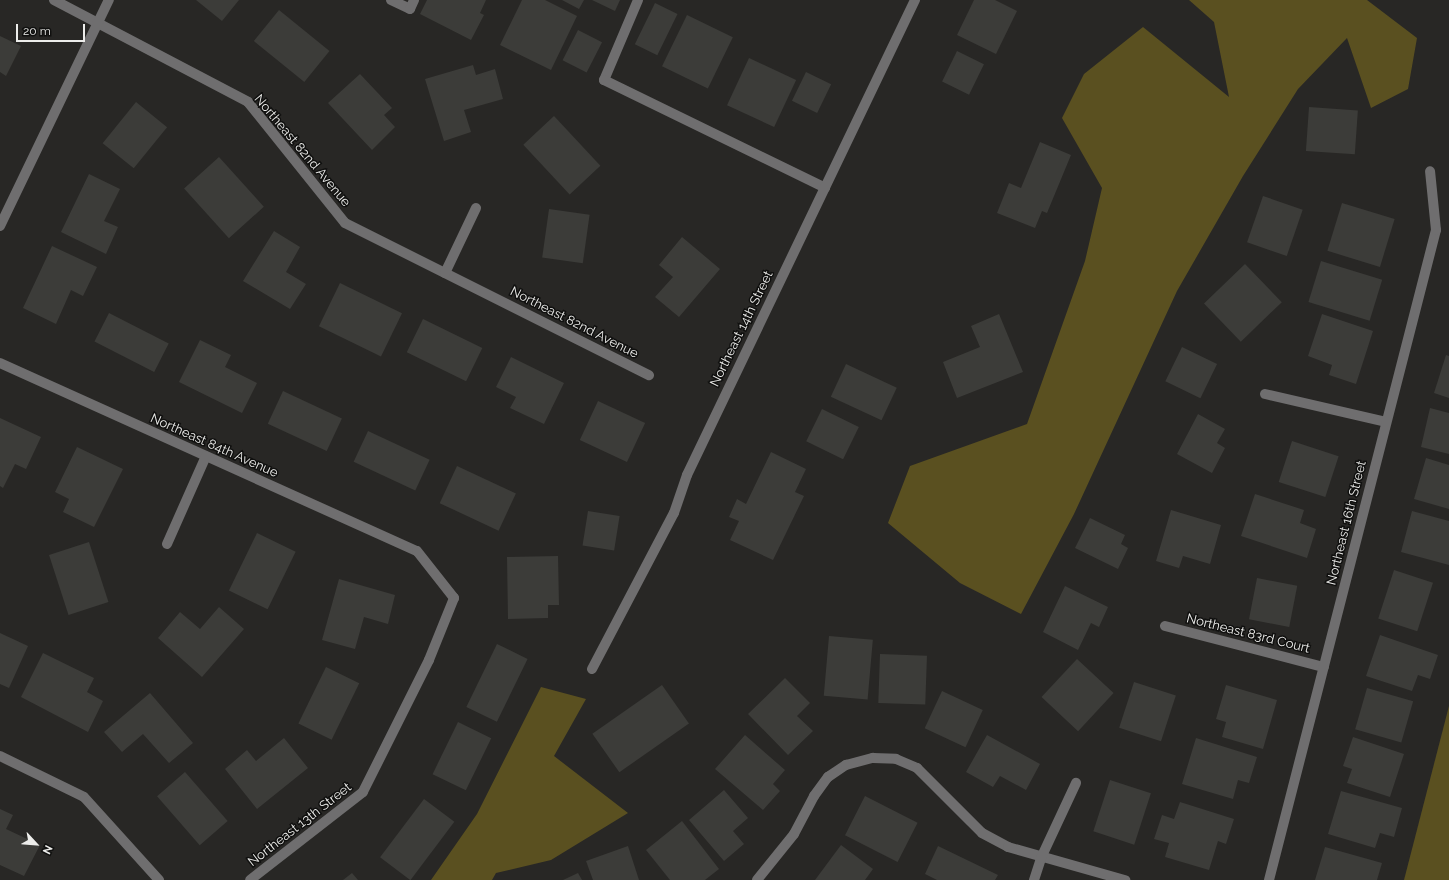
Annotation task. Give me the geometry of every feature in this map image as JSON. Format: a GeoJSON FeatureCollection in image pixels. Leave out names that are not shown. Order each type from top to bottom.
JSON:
{"type":"FeatureCollection","features":[{"type":"Feature","properties":{"kind":"street","name":"Northeast 82nd Avenue"},"geometry":{"type":"LineString","coordinates":[[54,0],[99,22],[248,102],[345,223],[649,375]]}},
{"type":"Feature","properties":{"kind":"street"},"geometry":{"type":"LineString","coordinates":[[0,226],[109,0]]}},
{"type":"Feature","properties":{"kind":"street"},"geometry":{"type":"LineString","coordinates":[[391,0],[410,9],[414,0]]}},
{"type":"Feature","properties":{"kind":"street"},"geometry":{"type":"LineString","coordinates":[[638,0],[604,80],[825,188]]}},
{"type":"Feature","properties":{"kind":"street","name":"Northeast 14th Street"},"geometry":{"type":"LineString","coordinates":[[592,669],[674,513],[687,475],[915,0]]}},
{"type":"Feature","properties":{"kind":"street","name":"Northeast 16th Street"},"geometry":{"type":"LineString","coordinates":[[1269,880],[1436,230],[1430,171]]}},
{"type":"Feature","properties":{"kind":"street"},"geometry":{"type":"LineString","coordinates":[[445,273],[476,208]]}},
{"type":"Feature","properties":{"kind":"street","name":"Northeast 84th Avenue"},"geometry":{"type":"LineString","coordinates":[[0,363],[417,551]]}},
{"type":"Feature","properties":{"kind":"street"},"geometry":{"type":"LineString","coordinates":[[1265,394],[1386,422]]}},
{"type":"Feature","properties":{"kind":"street"},"geometry":{"type":"LineString","coordinates":[[167,544],[206,456]]}},
{"type":"Feature","properties":{"kind":"street","name":"Northeast 13th Street"},"geometry":{"type":"LineString","coordinates":[[250,880],[363,792],[429,660],[454,598],[417,551]]}},
{"type":"Feature","properties":{"kind":"street","name":"Northeast 83rd Court"},"geometry":{"type":"LineString","coordinates":[[1165,626],[1324,667]]}},
{"type":"Feature","properties":{"kind":"street"},"geometry":{"type":"LineString","coordinates":[[0,756],[84,797],[159,880]]}},
{"type":"Feature","properties":{"kind":"street"},"geometry":{"type":"LineString","coordinates":[[756,880],[794,834],[814,796],[828,777],[846,765],[873,758],[896,759],[917,768],[982,833],[1008,847],[1041,858],[1125,880]]}},
{"type":"Feature","properties":{"kind":"street"},"geometry":{"type":"LineString","coordinates":[[1034,880],[1041,858],[1076,783]]}},
{"type":"Feature","properties":{"kind":"shaded area"},"geometry":{"type":"Polygon","coordinates":[[[1189,0],[1367,0],[1417,38],[1408,89],[1371,108],[1347,38],[1298,89],[1243,176],[1177,291],[1074,514],[1021,614],[960,583],[888,523],[910,466],[1027,424],[1085,261],[1102,188],[1062,118],[1084,74],[1143,27],[1229,97],[1214,22],[1189,0]]]}},
{"type":"Feature","properties":{"kind":"shaded area"},"geometry":{"type":"Polygon","coordinates":[[[541,687],[586,699],[554,756],[628,813],[551,860],[496,873],[492,880],[431,880],[477,814],[541,687]]]}},
{"type":"Feature","properties":{"kind":"shaded area"},"geometry":{"type":"Polygon","coordinates":[[[1449,706],[1449,880],[1404,880],[1449,706]]]}},
{"type":"Feature","properties":{"kind":"building"},"geometry":{"type":"Polygon","coordinates":[[[196,0],[239,0],[222,21],[196,0]]]}},
{"type":"Feature","properties":{"kind":"building"},"geometry":{"type":"Polygon","coordinates":[[[427,0],[486,0],[480,13],[484,15],[471,40],[420,14],[427,0]]]}},
{"type":"Feature","properties":{"kind":"building"},"geometry":{"type":"Polygon","coordinates":[[[522,0],[545,0],[577,16],[551,70],[500,45],[522,0]]]}},
{"type":"Feature","properties":{"kind":"building"},"geometry":{"type":"Polygon","coordinates":[[[562,0],[584,0],[579,9],[562,0]]]}},
{"type":"Feature","properties":{"kind":"building"},"geometry":{"type":"Polygon","coordinates":[[[592,0],[620,0],[615,11],[592,0]]]}},
{"type":"Feature","properties":{"kind":"building"},"geometry":{"type":"Polygon","coordinates":[[[974,0],[995,0],[1017,11],[996,54],[957,35],[974,0]]]}},
{"type":"Feature","properties":{"kind":"building"},"geometry":{"type":"Polygon","coordinates":[[[655,3],[677,14],[657,55],[635,44],[655,3]]]}},
{"type":"Feature","properties":{"kind":"building"},"geometry":{"type":"Polygon","coordinates":[[[279,10],[330,51],[304,82],[254,41],[279,10]]]}},
{"type":"Feature","properties":{"kind":"building"},"geometry":{"type":"Polygon","coordinates":[[[687,15],[733,37],[708,89],[662,66],[687,15]]]}},
{"type":"Feature","properties":{"kind":"building"},"geometry":{"type":"Polygon","coordinates":[[[578,30],[602,42],[587,73],[563,60],[578,30]]]}},
{"type":"Feature","properties":{"kind":"building"},"geometry":{"type":"Polygon","coordinates":[[[0,36],[21,46],[6,76],[0,72],[0,36]]]}},
{"type":"Feature","properties":{"kind":"building"},"geometry":{"type":"Polygon","coordinates":[[[957,51],[984,64],[969,95],[942,82],[957,51]]]}},
{"type":"Feature","properties":{"kind":"building"},"geometry":{"type":"Polygon","coordinates":[[[749,58],[796,80],[774,127],[727,105],[749,58]]]}},
{"type":"Feature","properties":{"kind":"building"},"geometry":{"type":"Polygon","coordinates":[[[473,65],[476,75],[495,69],[503,99],[464,110],[471,132],[444,141],[425,79],[473,65]]]}},
{"type":"Feature","properties":{"kind":"building"},"geometry":{"type":"Polygon","coordinates":[[[806,72],[831,84],[817,113],[792,101],[806,72]]]}},
{"type":"Feature","properties":{"kind":"building"},"geometry":{"type":"Polygon","coordinates":[[[360,74],[392,108],[384,115],[395,127],[372,150],[328,103],[360,74]]]}},
{"type":"Feature","properties":{"kind":"building"},"geometry":{"type":"Polygon","coordinates":[[[136,102],[167,127],[134,168],[103,143],[136,102]]]}},
{"type":"Feature","properties":{"kind":"building"},"geometry":{"type":"Polygon","coordinates":[[[1309,107],[1358,110],[1355,154],[1306,151],[1309,107]]]}},
{"type":"Feature","properties":{"kind":"building"},"geometry":{"type":"Polygon","coordinates":[[[554,116],[600,166],[570,194],[523,145],[554,116]]]}},
{"type":"Feature","properties":{"kind":"building"},"geometry":{"type":"Polygon","coordinates":[[[1040,142],[1071,155],[1047,213],[1042,211],[1035,228],[997,213],[1009,183],[1021,188],[1040,142]]]}},
{"type":"Feature","properties":{"kind":"building"},"geometry":{"type":"Polygon","coordinates":[[[219,157],[264,207],[229,238],[184,188],[219,157]]]}},
{"type":"Feature","properties":{"kind":"building"},"geometry":{"type":"Polygon","coordinates":[[[89,174],[120,189],[104,221],[118,227],[106,254],[61,232],[89,174]]]}},
{"type":"Feature","properties":{"kind":"building"},"geometry":{"type":"Polygon","coordinates":[[[1263,196],[1303,210],[1287,256],[1247,242],[1263,196]]]}},
{"type":"Feature","properties":{"kind":"building"},"geometry":{"type":"Polygon","coordinates":[[[1342,203],[1395,219],[1380,267],[1327,251],[1342,203]]]}},
{"type":"Feature","properties":{"kind":"building"},"geometry":{"type":"Polygon","coordinates":[[[549,209],[590,215],[583,263],[542,258],[549,209]]]}},
{"type":"Feature","properties":{"kind":"building"},"geometry":{"type":"Polygon","coordinates":[[[274,231],[300,247],[286,272],[306,284],[290,309],[243,281],[274,231]]]}},
{"type":"Feature","properties":{"kind":"building"},"geometry":{"type":"Polygon","coordinates":[[[682,237],[720,269],[679,317],[655,297],[673,277],[659,265],[682,237]]]}},
{"type":"Feature","properties":{"kind":"building"},"geometry":{"type":"Polygon","coordinates":[[[52,246],[97,267],[83,296],[71,290],[56,324],[23,308],[52,246]]]}},
{"type":"Feature","properties":{"kind":"building"},"geometry":{"type":"Polygon","coordinates":[[[1321,261],[1382,280],[1370,321],[1308,302],[1321,261]]]}},
{"type":"Feature","properties":{"kind":"building"},"geometry":{"type":"Polygon","coordinates":[[[1245,264],[1282,302],[1241,342],[1204,304],[1245,264]]]}},
{"type":"Feature","properties":{"kind":"building"},"geometry":{"type":"Polygon","coordinates":[[[340,283],[402,313],[381,356],[319,326],[340,283]]]}},
{"type":"Feature","properties":{"kind":"building"},"geometry":{"type":"Polygon","coordinates":[[[109,313],[169,343],[154,372],[94,342],[109,313]]]}},
{"type":"Feature","properties":{"kind":"building"},"geometry":{"type":"Polygon","coordinates":[[[999,314],[1023,372],[957,398],[943,362],[980,347],[971,326],[999,314]]]}},
{"type":"Feature","properties":{"kind":"building"},"geometry":{"type":"Polygon","coordinates":[[[1322,314],[1373,331],[1356,384],[1329,375],[1332,365],[1308,356],[1322,314]]]}},
{"type":"Feature","properties":{"kind":"building"},"geometry":{"type":"Polygon","coordinates":[[[423,319],[482,348],[466,381],[407,352],[423,319]]]}},
{"type":"Feature","properties":{"kind":"building"},"geometry":{"type":"Polygon","coordinates":[[[200,340],[231,355],[225,367],[257,383],[242,413],[179,382],[200,340]]]}},
{"type":"Feature","properties":{"kind":"building"},"geometry":{"type":"Polygon","coordinates":[[[1182,347],[1217,364],[1200,398],[1165,381],[1182,347]]]}},
{"type":"Feature","properties":{"kind":"building"},"geometry":{"type":"Polygon","coordinates":[[[1446,355],[1449,356],[1449,398],[1434,393],[1446,355]]]}},
{"type":"Feature","properties":{"kind":"building"},"geometry":{"type":"Polygon","coordinates":[[[511,357],[564,383],[544,424],[510,408],[516,397],[496,387],[511,357]]]}},
{"type":"Feature","properties":{"kind":"building"},"geometry":{"type":"Polygon","coordinates":[[[846,364],[897,388],[882,420],[831,397],[846,364]]]}},
{"type":"Feature","properties":{"kind":"building"},"geometry":{"type":"Polygon","coordinates":[[[283,391],[342,418],[327,451],[268,424],[283,391]]]}},
{"type":"Feature","properties":{"kind":"building"},"geometry":{"type":"Polygon","coordinates":[[[598,401],[645,423],[627,462],[580,440],[598,401]]]}},
{"type":"Feature","properties":{"kind":"building"},"geometry":{"type":"Polygon","coordinates":[[[1430,408],[1449,413],[1449,454],[1421,447],[1430,408]]]}},
{"type":"Feature","properties":{"kind":"building"},"geometry":{"type":"Polygon","coordinates":[[[822,409],[859,427],[843,459],[806,441],[822,409]]]}},
{"type":"Feature","properties":{"kind":"building"},"geometry":{"type":"Polygon","coordinates":[[[1198,414],[1225,429],[1217,443],[1225,448],[1212,473],[1177,454],[1198,414]]]}},
{"type":"Feature","properties":{"kind":"building"},"geometry":{"type":"Polygon","coordinates":[[[0,418],[41,437],[26,469],[15,464],[3,488],[0,486],[0,418]]]}},
{"type":"Feature","properties":{"kind":"building"},"geometry":{"type":"Polygon","coordinates":[[[368,431],[430,460],[415,491],[354,462],[368,431]]]}},
{"type":"Feature","properties":{"kind":"building"},"geometry":{"type":"Polygon","coordinates":[[[1292,441],[1339,456],[1325,497],[1279,482],[1292,441]]]}},
{"type":"Feature","properties":{"kind":"building"},"geometry":{"type":"Polygon","coordinates":[[[77,447],[123,469],[94,527],[63,512],[69,499],[55,492],[77,447]]]}},
{"type":"Feature","properties":{"kind":"building"},"geometry":{"type":"Polygon","coordinates":[[[771,452],[806,469],[795,492],[804,496],[773,560],[730,540],[739,521],[729,517],[737,499],[746,504],[771,452]]]}},
{"type":"Feature","properties":{"kind":"building"},"geometry":{"type":"Polygon","coordinates":[[[1426,458],[1449,465],[1449,509],[1414,499],[1426,458]]]}},
{"type":"Feature","properties":{"kind":"building"},"geometry":{"type":"Polygon","coordinates":[[[457,466],[516,493],[499,531],[440,503],[457,466]]]}},
{"type":"Feature","properties":{"kind":"building"},"geometry":{"type":"Polygon","coordinates":[[[1255,494],[1304,510],[1300,523],[1316,529],[1307,558],[1241,536],[1255,494]]]}},
{"type":"Feature","properties":{"kind":"building"},"geometry":{"type":"Polygon","coordinates":[[[1171,510],[1221,525],[1210,564],[1183,556],[1179,568],[1156,561],[1171,510]]]}},
{"type":"Feature","properties":{"kind":"building"},"geometry":{"type":"Polygon","coordinates":[[[588,511],[620,516],[614,551],[583,546],[588,511]]]}},
{"type":"Feature","properties":{"kind":"building"},"geometry":{"type":"Polygon","coordinates":[[[1412,511],[1449,521],[1449,565],[1401,552],[1412,511]]]}},
{"type":"Feature","properties":{"kind":"building"},"geometry":{"type":"Polygon","coordinates":[[[1090,518],[1125,535],[1121,544],[1128,548],[1118,569],[1075,548],[1090,518]]]}},
{"type":"Feature","properties":{"kind":"building"},"geometry":{"type":"Polygon","coordinates":[[[257,533],[296,552],[268,609],[229,591],[257,533]]]}},
{"type":"Feature","properties":{"kind":"building"},"geometry":{"type":"Polygon","coordinates":[[[89,542],[108,602],[69,615],[49,555],[89,542]]]}},
{"type":"Feature","properties":{"kind":"building"},"geometry":{"type":"Polygon","coordinates":[[[558,556],[559,605],[548,605],[548,618],[508,619],[507,557],[558,556]]]}},
{"type":"Feature","properties":{"kind":"building"},"geometry":{"type":"Polygon","coordinates":[[[1394,570],[1433,583],[1417,631],[1378,619],[1394,570]]]}},
{"type":"Feature","properties":{"kind":"building"},"geometry":{"type":"Polygon","coordinates":[[[1257,578],[1297,586],[1289,627],[1249,619],[1257,578]]]}},
{"type":"Feature","properties":{"kind":"building"},"geometry":{"type":"Polygon","coordinates":[[[339,579],[395,595],[388,624],[364,617],[355,649],[322,640],[339,579]]]}},
{"type":"Feature","properties":{"kind":"building"},"geometry":{"type":"Polygon","coordinates":[[[1065,586],[1108,607],[1099,627],[1091,623],[1078,650],[1043,632],[1065,586]]]}},
{"type":"Feature","properties":{"kind":"building"},"geometry":{"type":"Polygon","coordinates":[[[219,607],[244,629],[202,677],[158,638],[180,612],[200,629],[219,607]]]}},
{"type":"Feature","properties":{"kind":"building"},"geometry":{"type":"Polygon","coordinates":[[[0,633],[28,646],[9,688],[0,684],[0,633]]]}},
{"type":"Feature","properties":{"kind":"building"},"geometry":{"type":"Polygon","coordinates":[[[1380,635],[1438,655],[1430,679],[1418,675],[1412,691],[1366,676],[1380,635]]]}},
{"type":"Feature","properties":{"kind":"building"},"geometry":{"type":"Polygon","coordinates":[[[829,636],[873,640],[868,700],[824,696],[829,636]]]}},
{"type":"Feature","properties":{"kind":"building"},"geometry":{"type":"Polygon","coordinates":[[[497,644],[528,659],[497,722],[466,707],[497,644]]]}},
{"type":"Feature","properties":{"kind":"building"},"geometry":{"type":"Polygon","coordinates":[[[43,653],[94,678],[87,692],[103,701],[88,732],[21,697],[43,653]]]}},
{"type":"Feature","properties":{"kind":"building"},"geometry":{"type":"Polygon","coordinates":[[[880,654],[927,656],[925,705],[878,703],[880,654]]]}},
{"type":"Feature","properties":{"kind":"building"},"geometry":{"type":"Polygon","coordinates":[[[1077,659],[1114,693],[1078,731],[1042,697],[1077,659]]]}},
{"type":"Feature","properties":{"kind":"building"},"geometry":{"type":"Polygon","coordinates":[[[326,667],[359,683],[332,740],[298,724],[326,667]]]}},
{"type":"Feature","properties":{"kind":"building"},"geometry":{"type":"Polygon","coordinates":[[[785,678],[810,703],[797,716],[813,731],[788,755],[748,714],[785,678]]]}},
{"type":"Feature","properties":{"kind":"building"},"geometry":{"type":"Polygon","coordinates":[[[1134,682],[1176,696],[1161,741],[1119,728],[1134,682]]]}},
{"type":"Feature","properties":{"kind":"building"},"geometry":{"type":"Polygon","coordinates":[[[662,685],[689,724],[619,772],[592,734],[662,685]]]}},
{"type":"Feature","properties":{"kind":"building"},"geometry":{"type":"Polygon","coordinates":[[[1226,685],[1277,700],[1263,749],[1222,737],[1226,722],[1216,719],[1226,685]]]}},
{"type":"Feature","properties":{"kind":"building"},"geometry":{"type":"Polygon","coordinates":[[[1367,688],[1413,701],[1401,743],[1355,729],[1367,688]]]}},
{"type":"Feature","properties":{"kind":"building"},"geometry":{"type":"Polygon","coordinates":[[[942,691],[983,710],[965,747],[925,728],[942,691]]]}},
{"type":"Feature","properties":{"kind":"building"},"geometry":{"type":"Polygon","coordinates":[[[150,693],[193,743],[169,763],[143,734],[122,752],[104,732],[150,693]]]}},
{"type":"Feature","properties":{"kind":"building"},"geometry":{"type":"Polygon","coordinates":[[[458,722],[491,738],[466,790],[433,774],[458,722]]]}},
{"type":"Feature","properties":{"kind":"building"},"geometry":{"type":"Polygon","coordinates":[[[745,735],[785,770],[773,784],[780,791],[763,810],[715,769],[745,735]]]}},
{"type":"Feature","properties":{"kind":"building"},"geometry":{"type":"Polygon","coordinates":[[[987,735],[1040,764],[1026,790],[1000,776],[993,787],[966,772],[987,735]]]}},
{"type":"Feature","properties":{"kind":"building"},"geometry":{"type":"Polygon","coordinates":[[[1353,737],[1404,754],[1390,797],[1347,783],[1352,769],[1343,766],[1353,737]]]}},
{"type":"Feature","properties":{"kind":"building"},"geometry":{"type":"Polygon","coordinates":[[[284,738],[308,768],[257,809],[225,769],[247,750],[256,761],[284,738]]]}},
{"type":"Feature","properties":{"kind":"building"},"geometry":{"type":"Polygon","coordinates":[[[1196,738],[1257,757],[1249,783],[1238,780],[1233,799],[1182,784],[1196,738]]]}},
{"type":"Feature","properties":{"kind":"building"},"geometry":{"type":"Polygon","coordinates":[[[185,772],[228,821],[200,845],[157,796],[185,772]]]}},
{"type":"Feature","properties":{"kind":"building"},"geometry":{"type":"Polygon","coordinates":[[[1110,780],[1151,793],[1134,845],[1093,831],[1110,780]]]}},
{"type":"Feature","properties":{"kind":"building"},"geometry":{"type":"Polygon","coordinates":[[[724,790],[748,818],[733,831],[744,844],[724,861],[689,820],[724,790]]]}},
{"type":"Feature","properties":{"kind":"building"},"geometry":{"type":"Polygon","coordinates":[[[1341,791],[1402,808],[1394,837],[1380,833],[1375,848],[1328,834],[1341,791]]]}},
{"type":"Feature","properties":{"kind":"building"},"geometry":{"type":"Polygon","coordinates":[[[865,796],[918,823],[898,862],[845,835],[865,796]]]}},
{"type":"Feature","properties":{"kind":"building"},"geometry":{"type":"Polygon","coordinates":[[[424,799],[454,822],[411,880],[380,857],[424,799]]]}},
{"type":"Feature","properties":{"kind":"building"},"geometry":{"type":"Polygon","coordinates":[[[1180,802],[1234,819],[1226,844],[1218,841],[1209,870],[1165,857],[1169,843],[1154,839],[1162,815],[1174,819],[1180,802]]]}},
{"type":"Feature","properties":{"kind":"building"},"geometry":{"type":"Polygon","coordinates":[[[0,809],[13,815],[6,829],[40,845],[24,876],[0,865],[0,809]]]}},
{"type":"Feature","properties":{"kind":"building"},"geometry":{"type":"Polygon","coordinates":[[[682,821],[719,869],[705,880],[670,880],[646,850],[682,821]]]}},
{"type":"Feature","properties":{"kind":"building"},"geometry":{"type":"Polygon","coordinates":[[[841,845],[873,869],[865,880],[815,880],[841,845]]]}},
{"type":"Feature","properties":{"kind":"building"},"geometry":{"type":"Polygon","coordinates":[[[628,846],[639,880],[593,880],[586,861],[628,846]]]}},
{"type":"Feature","properties":{"kind":"building"},"geometry":{"type":"Polygon","coordinates":[[[938,846],[998,875],[995,880],[937,880],[925,874],[938,846]]]}},
{"type":"Feature","properties":{"kind":"building"},"geometry":{"type":"Polygon","coordinates":[[[1325,847],[1382,863],[1377,880],[1315,880],[1325,847]]]}},
{"type":"Feature","properties":{"kind":"building"},"geometry":{"type":"Polygon","coordinates":[[[352,873],[358,880],[343,880],[352,873]]]}},
{"type":"Feature","properties":{"kind":"building"},"geometry":{"type":"Polygon","coordinates":[[[578,873],[582,880],[563,880],[578,873]]]}}]}
